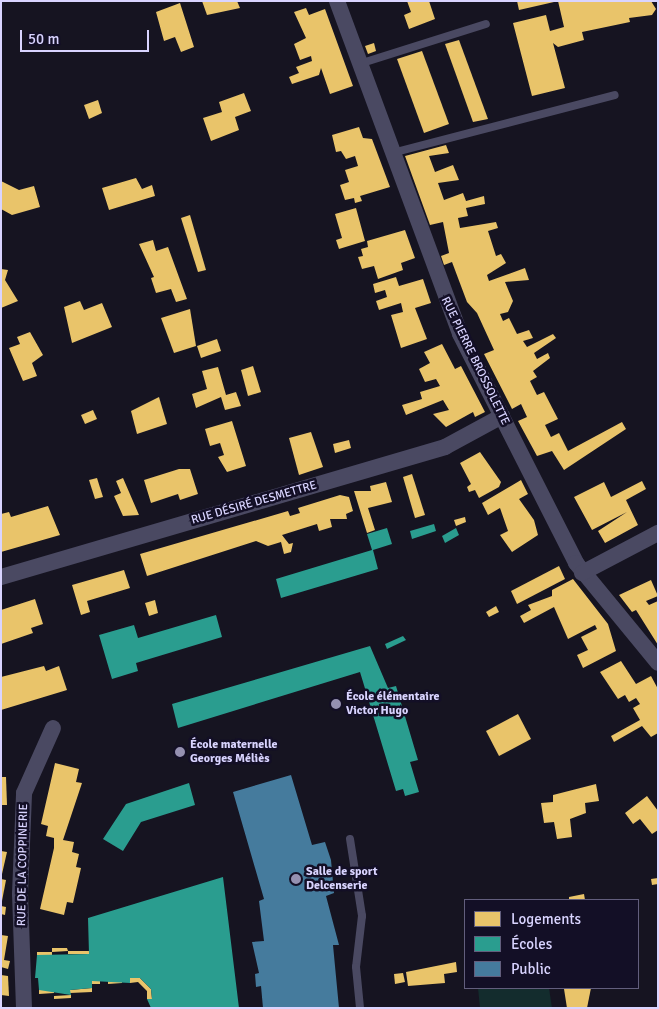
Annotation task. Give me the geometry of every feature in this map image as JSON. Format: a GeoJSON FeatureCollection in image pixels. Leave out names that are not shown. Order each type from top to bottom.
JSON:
{"type":"FeatureCollection","features":[{"type":"Feature","properties":{"kind":"street","name":"RUE PIERRE BROSSOLETTE"},"geometry":{"type":"LineString","coordinates":[[337,1],[443,296],[582,572],[658,663]]}},
{"type":"Feature","properties":{"kind":"street","name":"RUE DÉSIRÉ DESMETTRE"},"geometry":{"type":"LineString","coordinates":[[1,577],[432,451],[502,416]]}},
{"type":"Feature","properties":{"kind":"street"},"geometry":{"type":"LineString","coordinates":[[582,572],[658,533]]}},
{"type":"Feature","properties":{"kind":"street","name":"RUE DE LA COPPINERIE"},"geometry":{"type":"LineString","coordinates":[[24,1008],[20,894],[24,794],[52,728]]}},
{"type":"Feature","properties":{"kind":"lane"},"geometry":{"type":"LineString","coordinates":[[359,64],[486,24]]}},
{"type":"Feature","properties":{"kind":"lane"},"geometry":{"type":"LineString","coordinates":[[392,153],[615,95]]}},
{"type":"Feature","properties":{"kind":"lane"},"geometry":{"type":"LineString","coordinates":[[350,839],[362,916],[356,967],[360,1008]]}},
{"type":"Feature","properties":{"kind":"green space"},"geometry":{"type":"Polygon","coordinates":[[[478,989],[549,989],[552,1008],[480,1008],[478,989]]]}},
{"type":"Feature","properties":{"kind":"building: Logements"},"geometry":{"type":"Polygon","coordinates":[[[202,1],[237,1],[240,8],[207,15],[202,1]]]}},
{"type":"Feature","properties":{"kind":"building: Logements"},"geometry":{"type":"Polygon","coordinates":[[[407,1],[429,1],[435,19],[409,29],[404,15],[411,12],[407,1]]]}},
{"type":"Feature","properties":{"kind":"building: Logements"},"geometry":{"type":"Polygon","coordinates":[[[517,1],[554,1],[554,2],[519,10],[517,1]]]}},
{"type":"Feature","properties":{"kind":"building: Logements"},"geometry":{"type":"Polygon","coordinates":[[[558,1],[651,1],[656,9],[652,15],[629,18],[630,22],[582,32],[584,40],[558,47],[553,43],[565,88],[532,96],[513,23],[546,15],[550,31],[564,27],[558,1]]]}},
{"type":"Feature","properties":{"kind":"building: Logements"},"geometry":{"type":"Polygon","coordinates":[[[180,3],[194,47],[181,52],[175,37],[164,41],[156,12],[180,3]]]}},
{"type":"Feature","properties":{"kind":"building: Logements"},"geometry":{"type":"Polygon","coordinates":[[[306,8],[309,15],[325,9],[353,86],[330,94],[321,68],[319,75],[292,84],[289,77],[299,73],[296,67],[312,61],[311,56],[300,60],[294,44],[306,38],[294,12],[306,8]]]}},
{"type":"Feature","properties":{"kind":"building: Logements"},"geometry":{"type":"Polygon","coordinates":[[[459,40],[488,119],[473,122],[445,44],[459,40]]]}},
{"type":"Feature","properties":{"kind":"building: Logements"},"geometry":{"type":"Polygon","coordinates":[[[374,43],[376,51],[368,54],[365,46],[374,43]]]}},
{"type":"Feature","properties":{"kind":"building: Logements"},"geometry":{"type":"Polygon","coordinates":[[[422,51],[449,124],[424,133],[397,59],[422,51]]]}},
{"type":"Feature","properties":{"kind":"building: Logements"},"geometry":{"type":"Polygon","coordinates":[[[244,93],[251,111],[235,117],[239,130],[211,141],[203,118],[222,112],[219,102],[244,93]]]}},
{"type":"Feature","properties":{"kind":"building: Logements"},"geometry":{"type":"Polygon","coordinates":[[[98,100],[102,113],[89,119],[84,105],[98,100]]]}},
{"type":"Feature","properties":{"kind":"building: Logements"},"geometry":{"type":"Polygon","coordinates":[[[359,127],[363,138],[372,139],[390,187],[360,196],[362,201],[355,203],[354,198],[345,200],[340,185],[349,182],[345,170],[358,166],[355,156],[346,159],[341,151],[336,152],[332,135],[359,127]]]}},
{"type":"Feature","properties":{"kind":"building: Logements"},"geometry":{"type":"Polygon","coordinates":[[[446,145],[449,153],[429,156],[435,172],[453,165],[459,180],[438,183],[444,200],[463,193],[466,201],[484,196],[485,204],[466,208],[468,216],[458,218],[460,228],[496,222],[498,228],[488,231],[496,256],[501,254],[506,263],[487,275],[489,281],[525,268],[529,280],[505,282],[513,301],[508,312],[500,314],[503,321],[509,318],[517,334],[529,330],[533,338],[523,341],[527,347],[553,334],[556,338],[534,353],[537,359],[548,353],[550,358],[533,371],[537,377],[530,381],[537,395],[544,392],[558,419],[545,425],[551,437],[559,433],[568,451],[622,422],[626,429],[564,470],[552,451],[537,456],[518,421],[527,417],[521,404],[512,409],[484,354],[494,350],[477,313],[467,302],[452,262],[444,265],[441,256],[449,253],[443,222],[430,225],[405,156],[446,145]]]}},
{"type":"Feature","properties":{"kind":"building: Logements"},"geometry":{"type":"Polygon","coordinates":[[[136,178],[142,189],[152,185],[155,196],[109,210],[102,188],[136,178]]]}},
{"type":"Feature","properties":{"kind":"building: Logements"},"geometry":{"type":"Polygon","coordinates":[[[1,181],[19,190],[34,186],[40,207],[12,215],[1,209],[1,181]]]}},
{"type":"Feature","properties":{"kind":"building: Logements"},"geometry":{"type":"Polygon","coordinates":[[[356,208],[365,241],[339,249],[336,240],[342,238],[335,214],[356,208]]]}},
{"type":"Feature","properties":{"kind":"building: Logements"},"geometry":{"type":"Polygon","coordinates":[[[190,215],[206,270],[198,272],[181,218],[190,215]]]}},
{"type":"Feature","properties":{"kind":"building: Logements"},"geometry":{"type":"Polygon","coordinates":[[[405,230],[415,258],[401,263],[403,270],[378,279],[374,266],[362,269],[358,257],[363,256],[361,249],[368,247],[367,241],[405,230]]]}},
{"type":"Feature","properties":{"kind":"building: Logements"},"geometry":{"type":"Polygon","coordinates":[[[153,240],[156,251],[168,247],[187,299],[176,302],[171,289],[156,293],[151,278],[154,277],[139,244],[153,240]]]}},
{"type":"Feature","properties":{"kind":"building: Logements"},"geometry":{"type":"Polygon","coordinates":[[[1,269],[8,270],[5,280],[18,301],[1,308],[1,269]]]}},
{"type":"Feature","properties":{"kind":"building: Logements"},"geometry":{"type":"Polygon","coordinates":[[[396,277],[399,286],[423,279],[431,303],[415,308],[427,339],[401,348],[391,315],[403,312],[401,303],[379,310],[376,301],[387,297],[385,290],[375,293],[373,284],[396,277]]]}},
{"type":"Feature","properties":{"kind":"building: Logements"},"geometry":{"type":"Polygon","coordinates":[[[80,301],[84,310],[102,303],[112,327],[72,343],[64,307],[80,301]]]}},
{"type":"Feature","properties":{"kind":"building: Logements"},"geometry":{"type":"Polygon","coordinates":[[[190,309],[196,346],[174,353],[161,318],[190,309]]]}},
{"type":"Feature","properties":{"kind":"building: Logements"},"geometry":{"type":"Polygon","coordinates":[[[30,332],[43,355],[32,363],[37,376],[23,381],[9,348],[20,344],[17,337],[30,332]]]}},
{"type":"Feature","properties":{"kind":"building: Logements"},"geometry":{"type":"Polygon","coordinates":[[[217,339],[221,351],[201,358],[197,346],[217,339]]]}},
{"type":"Feature","properties":{"kind":"building: Logements"},"geometry":{"type":"Polygon","coordinates":[[[442,344],[455,369],[461,366],[485,412],[475,417],[473,412],[446,427],[433,414],[449,410],[443,400],[406,415],[402,405],[422,399],[420,392],[440,386],[436,379],[425,382],[419,369],[430,363],[424,352],[442,344]]]}},
{"type":"Feature","properties":{"kind":"building: Logements"},"geometry":{"type":"Polygon","coordinates":[[[253,366],[261,392],[248,396],[241,370],[253,366]]]}},
{"type":"Feature","properties":{"kind":"building: Logements"},"geometry":{"type":"Polygon","coordinates":[[[218,367],[226,395],[236,392],[241,406],[225,410],[221,397],[196,408],[192,394],[207,389],[202,371],[218,367]]]}},
{"type":"Feature","properties":{"kind":"building: Logements"},"geometry":{"type":"Polygon","coordinates":[[[159,397],[167,424],[137,434],[131,411],[159,397]]]}},
{"type":"Feature","properties":{"kind":"building: Logements"},"geometry":{"type":"Polygon","coordinates":[[[93,410],[97,419],[85,424],[81,415],[93,410]]]}},
{"type":"Feature","properties":{"kind":"building: Logements"},"geometry":{"type":"Polygon","coordinates":[[[232,421],[246,466],[227,472],[218,457],[224,455],[220,443],[210,446],[205,429],[232,421]]]}},
{"type":"Feature","properties":{"kind":"building: Logements"},"geometry":{"type":"Polygon","coordinates":[[[311,432],[323,467],[299,475],[289,438],[311,432]]]}},
{"type":"Feature","properties":{"kind":"building: Logements"},"geometry":{"type":"Polygon","coordinates":[[[349,440],[351,448],[335,453],[333,444],[349,440]]]}},
{"type":"Feature","properties":{"kind":"building: Logements"},"geometry":{"type":"Polygon","coordinates":[[[480,452],[501,482],[499,487],[479,498],[475,490],[469,492],[467,487],[471,484],[460,463],[480,452]]]}},
{"type":"Feature","properties":{"kind":"building: Logements"},"geometry":{"type":"Polygon","coordinates":[[[179,469],[190,469],[198,494],[180,500],[178,494],[151,503],[144,480],[179,469]]]}},
{"type":"Feature","properties":{"kind":"building: Logements"},"geometry":{"type":"Polygon","coordinates":[[[412,474],[425,515],[415,518],[403,477],[412,474]]]}},
{"type":"Feature","properties":{"kind":"building: Logements"},"geometry":{"type":"Polygon","coordinates":[[[97,478],[103,497],[95,499],[89,480],[97,478]]]}},
{"type":"Feature","properties":{"kind":"building: Logements"},"geometry":{"type":"Polygon","coordinates":[[[123,478],[139,515],[123,516],[114,496],[121,493],[116,481],[123,478]]]}},
{"type":"Feature","properties":{"kind":"building: Logements"},"geometry":{"type":"Polygon","coordinates":[[[521,480],[528,494],[519,499],[534,520],[538,535],[512,552],[500,535],[508,531],[500,508],[488,515],[482,503],[521,480]]]}},
{"type":"Feature","properties":{"kind":"building: Logements"},"geometry":{"type":"Polygon","coordinates":[[[642,481],[646,489],[626,500],[638,525],[605,543],[598,531],[627,512],[592,530],[574,497],[604,482],[611,497],[642,481]]]}},
{"type":"Feature","properties":{"kind":"building: Logements"},"geometry":{"type":"Polygon","coordinates":[[[386,482],[392,502],[368,508],[375,530],[367,533],[354,491],[371,491],[370,486],[386,482]]]}},
{"type":"Feature","properties":{"kind":"building: Logements"},"geometry":{"type":"Polygon","coordinates":[[[340,495],[349,497],[353,511],[346,514],[347,519],[330,519],[332,527],[319,531],[317,524],[282,535],[289,544],[293,543],[291,552],[284,554],[281,542],[268,546],[256,541],[147,576],[140,554],[288,511],[290,516],[300,513],[298,508],[340,495]]]}},
{"type":"Feature","properties":{"kind":"building: Logements"},"geometry":{"type":"Polygon","coordinates":[[[48,506],[60,535],[1,552],[1,514],[9,512],[11,517],[48,506]]]}},
{"type":"Feature","properties":{"kind":"building: Logements"},"geometry":{"type":"Polygon","coordinates":[[[465,517],[466,522],[456,526],[454,520],[465,517]]]}},
{"type":"Feature","properties":{"kind":"building: Logements"},"geometry":{"type":"Polygon","coordinates":[[[559,566],[565,579],[517,604],[511,591],[559,566]]]}},
{"type":"Feature","properties":{"kind":"building: Logements"},"geometry":{"type":"Polygon","coordinates":[[[124,570],[130,588],[87,601],[90,612],[81,615],[72,585],[124,570]]]}},
{"type":"Feature","properties":{"kind":"building: Logements"},"geometry":{"type":"Polygon","coordinates":[[[573,579],[608,624],[616,651],[583,668],[577,655],[588,650],[581,637],[597,629],[595,625],[568,639],[554,607],[524,623],[520,616],[531,610],[528,605],[552,596],[552,590],[573,579]]]}},
{"type":"Feature","properties":{"kind":"building: Logements"},"geometry":{"type":"Polygon","coordinates":[[[651,580],[658,596],[646,601],[649,605],[658,601],[658,645],[636,610],[632,612],[619,595],[651,580]]]}},
{"type":"Feature","properties":{"kind":"building: Logements"},"geometry":{"type":"Polygon","coordinates":[[[35,599],[43,624],[31,628],[33,633],[1,644],[1,610],[35,599]]]}},
{"type":"Feature","properties":{"kind":"building: Logements"},"geometry":{"type":"Polygon","coordinates":[[[155,600],[158,613],[149,616],[145,603],[155,600]]]}},
{"type":"Feature","properties":{"kind":"building: Logements"},"geometry":{"type":"Polygon","coordinates":[[[496,606],[499,612],[489,617],[486,612],[496,606]]]}},
{"type":"Feature","properties":{"kind":"building: Logements"},"geometry":{"type":"Polygon","coordinates":[[[621,661],[636,684],[651,676],[658,689],[658,733],[651,737],[642,726],[614,742],[611,736],[640,720],[633,708],[640,704],[636,698],[629,702],[625,695],[618,699],[600,672],[621,661]]]}},
{"type":"Feature","properties":{"kind":"building: Logements"},"geometry":{"type":"Polygon","coordinates":[[[44,666],[46,671],[59,666],[67,690],[1,710],[1,677],[44,666]]]}},
{"type":"Feature","properties":{"kind":"building: Logements"},"geometry":{"type":"Polygon","coordinates":[[[518,714],[531,739],[499,756],[486,731],[518,714]]]}},
{"type":"Feature","properties":{"kind":"building: Logements"},"geometry":{"type":"Polygon","coordinates":[[[55,763],[79,769],[76,782],[82,783],[63,840],[74,842],[72,852],[79,854],[76,867],[81,868],[73,903],[67,902],[64,915],[40,909],[54,848],[54,838],[46,836],[48,826],[41,824],[55,763]]]}},
{"type":"Feature","properties":{"kind":"building: Logements"},"geometry":{"type":"Polygon","coordinates":[[[1,777],[6,777],[7,805],[1,805],[1,777]]]}},
{"type":"Feature","properties":{"kind":"building: Logements"},"geometry":{"type":"Polygon","coordinates":[[[596,784],[599,801],[585,803],[586,813],[570,819],[572,837],[557,839],[554,822],[544,823],[541,803],[553,802],[553,795],[596,784]]]}},
{"type":"Feature","properties":{"kind":"building: Logements"},"geometry":{"type":"Polygon","coordinates":[[[647,796],[658,811],[658,830],[652,834],[640,819],[633,824],[625,813],[647,796]]]}},
{"type":"Feature","properties":{"kind":"building: Logements"},"geometry":{"type":"Polygon","coordinates":[[[1,851],[7,852],[2,874],[1,874],[1,851]]]}},
{"type":"Feature","properties":{"kind":"building: Logements"},"geometry":{"type":"Polygon","coordinates":[[[658,878],[658,884],[652,885],[651,879],[658,878]]]}},
{"type":"Feature","properties":{"kind":"building: Logements"},"geometry":{"type":"Polygon","coordinates":[[[1,879],[6,880],[2,901],[1,901],[1,879]]]}},
{"type":"Feature","properties":{"kind":"building: Logements"},"geometry":{"type":"Polygon","coordinates":[[[584,894],[585,899],[569,899],[569,897],[584,894]]]}},
{"type":"Feature","properties":{"kind":"building: Logements"},"geometry":{"type":"Polygon","coordinates":[[[1,906],[6,907],[5,915],[1,914],[1,906]]]}},
{"type":"Feature","properties":{"kind":"building: Logements"},"geometry":{"type":"Polygon","coordinates":[[[1,935],[8,936],[4,960],[10,961],[8,969],[1,967],[1,935]]]}},
{"type":"Feature","properties":{"kind":"building: Logements"},"geometry":{"type":"Polygon","coordinates":[[[52,948],[67,948],[68,951],[52,952],[52,948]]]}},
{"type":"Feature","properties":{"kind":"building: Logements"},"geometry":{"type":"Polygon","coordinates":[[[68,951],[89,951],[89,954],[68,954],[68,951]]]}},
{"type":"Feature","properties":{"kind":"building: Logements"},"geometry":{"type":"Polygon","coordinates":[[[37,952],[52,952],[52,955],[37,955],[37,952]]]}},
{"type":"Feature","properties":{"kind":"building: Logements"},"geometry":{"type":"Polygon","coordinates":[[[456,962],[457,972],[444,974],[445,983],[408,986],[406,972],[456,962]]]}},
{"type":"Feature","properties":{"kind":"building: Logements"},"geometry":{"type":"Polygon","coordinates":[[[403,973],[405,982],[395,984],[394,974],[403,973]]]}},
{"type":"Feature","properties":{"kind":"building: Logements"},"geometry":{"type":"Polygon","coordinates":[[[1,975],[8,976],[9,996],[1,995],[1,975]]]}},
{"type":"Feature","properties":{"kind":"building: Logements"},"geometry":{"type":"Polygon","coordinates":[[[130,978],[140,978],[151,989],[152,999],[147,999],[147,991],[138,982],[130,983],[130,978]]]}},
{"type":"Feature","properties":{"kind":"building: Logements"},"geometry":{"type":"Polygon","coordinates":[[[108,980],[122,980],[122,983],[108,984],[108,980]]]}},
{"type":"Feature","properties":{"kind":"building: Logements"},"geometry":{"type":"Polygon","coordinates":[[[92,981],[100,981],[100,984],[92,984],[92,981]]]}},
{"type":"Feature","properties":{"kind":"building: Logements"},"geometry":{"type":"Polygon","coordinates":[[[92,988],[92,992],[70,993],[70,990],[92,988]]]}},
{"type":"Feature","properties":{"kind":"building: Logements"},"geometry":{"type":"Polygon","coordinates":[[[564,989],[591,989],[587,1008],[567,1008],[564,989]]]}},
{"type":"Feature","properties":{"kind":"building: Logements"},"geometry":{"type":"Polygon","coordinates":[[[39,990],[54,990],[54,993],[39,994],[39,990]]]}},
{"type":"Feature","properties":{"kind":"building: Logements"},"geometry":{"type":"Polygon","coordinates":[[[71,995],[71,998],[54,999],[54,996],[71,995]]]}},
{"type":"Feature","properties":{"kind":"building: Écoles"},"geometry":{"type":"Polygon","coordinates":[[[434,524],[436,531],[412,539],[410,531],[434,524]]]}},
{"type":"Feature","properties":{"kind":"building: Écoles"},"geometry":{"type":"Polygon","coordinates":[[[387,528],[392,544],[373,550],[378,569],[281,598],[276,579],[372,550],[367,534],[387,528]]]}},
{"type":"Feature","properties":{"kind":"building: Écoles"},"geometry":{"type":"Polygon","coordinates":[[[456,528],[459,535],[445,543],[442,536],[456,528]]]}},
{"type":"Feature","properties":{"kind":"building: Écoles"},"geometry":{"type":"Polygon","coordinates":[[[216,615],[222,637],[136,663],[138,671],[112,679],[99,635],[134,625],[138,638],[216,615]]]}},
{"type":"Feature","properties":{"kind":"building: Écoles"},"geometry":{"type":"Polygon","coordinates":[[[403,636],[406,640],[387,649],[385,644],[403,636]]]}},
{"type":"Feature","properties":{"kind":"building: Écoles"},"geometry":{"type":"Polygon","coordinates":[[[370,646],[388,688],[396,686],[418,760],[410,762],[419,792],[405,796],[403,789],[396,791],[360,672],[178,728],[172,704],[370,646]]]}},
{"type":"Feature","properties":{"kind":"building: Écoles"},"geometry":{"type":"Polygon","coordinates":[[[189,783],[195,805],[141,822],[123,851],[103,839],[126,804],[189,783]]]}},
{"type":"Feature","properties":{"kind":"building: Écoles"},"geometry":{"type":"Polygon","coordinates":[[[223,877],[239,1008],[151,1008],[147,999],[152,999],[151,989],[140,978],[130,978],[130,983],[92,981],[92,988],[70,990],[71,995],[39,990],[38,978],[35,978],[37,955],[89,954],[88,918],[223,877]]]}},
{"type":"Feature","properties":{"kind":"building: Public","name":"Salle de sport Delcenserie"},"geometry":{"type":"Polygon","coordinates":[[[291,775],[312,845],[325,842],[331,860],[334,893],[326,896],[339,945],[333,945],[339,1008],[263,1008],[261,986],[256,987],[255,974],[259,973],[252,942],[264,941],[259,901],[264,899],[233,792],[291,775]]]}},
{"type":"Feature","properties":{"kind":"place","name":"École élémentaire Victor Hugo"},"geometry":{"type":"Point","coordinates":[336,704]}},
{"type":"Feature","properties":{"kind":"place","name":"École maternelle Georges Méliès"},"geometry":{"type":"Point","coordinates":[180,752]}},
{"type":"Feature","properties":{"kind":"place","name":"Salle de sport Delcenserie"},"geometry":{"type":"Point","coordinates":[296,879]}}]}
